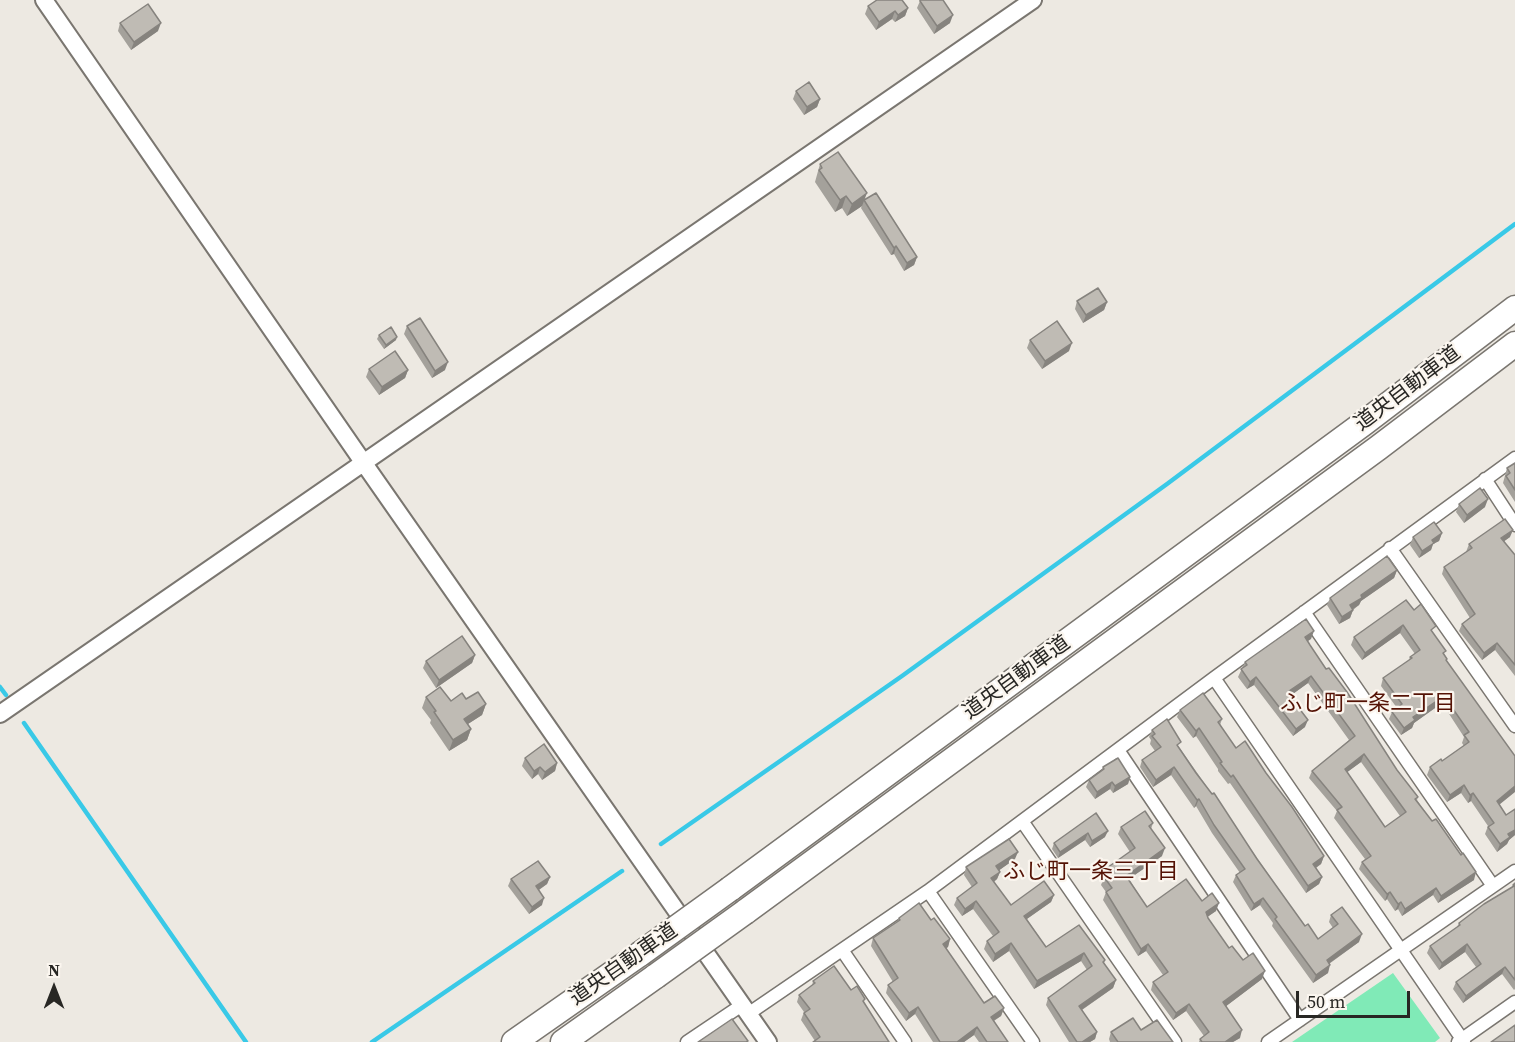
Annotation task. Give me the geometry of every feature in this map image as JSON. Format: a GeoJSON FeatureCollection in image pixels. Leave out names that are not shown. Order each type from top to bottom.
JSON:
{"type":"FeatureCollection","features":[{"type":"Feature","properties":{"kind":"highway","name":"道央自動車道"},"geometry":{"type":"LineString","coordinates":[[514,1042],[730,889],[1364,423],[1515,308]]}},
{"type":"Feature","properties":{"kind":"highway","name":"道央自動車道"},"geometry":{"type":"LineString","coordinates":[[563,1042],[745,912],[1369,455],[1515,344]]}},
{"type":"Feature","properties":{"kind":"street"},"geometry":{"type":"LineString","coordinates":[[44,0],[768,1042]]}},
{"type":"Feature","properties":{"kind":"street"},"geometry":{"type":"LineString","coordinates":[[0,714],[1033,0]]}},
{"type":"Feature","properties":{"kind":"street"},"geometry":{"type":"LineString","coordinates":[[687,1042],[842,950],[928,891],[1515,458]]}},
{"type":"Feature","properties":{"kind":"street"},"geometry":{"type":"LineString","coordinates":[[1485,479],[1515,525]]}},
{"type":"Feature","properties":{"kind":"street"},"geometry":{"type":"LineString","coordinates":[[1390,548],[1515,726]]}},
{"type":"Feature","properties":{"kind":"street"},"geometry":{"type":"LineString","coordinates":[[1304,612],[1492,886]]}},
{"type":"Feature","properties":{"kind":"street"},"geometry":{"type":"LineString","coordinates":[[1214,678],[1461,1041],[1515,1002]]}},
{"type":"Feature","properties":{"kind":"street"},"geometry":{"type":"LineString","coordinates":[[1118,750],[1300,1020]]}},
{"type":"Feature","properties":{"kind":"street"},"geometry":{"type":"LineString","coordinates":[[1022,821],[1175,1042]]}},
{"type":"Feature","properties":{"kind":"street"},"geometry":{"type":"LineString","coordinates":[[1268,1042],[1515,871]]}},
{"type":"Feature","properties":{"kind":"street"},"geometry":{"type":"LineString","coordinates":[[928,891],[1033,1042]]}},
{"type":"Feature","properties":{"kind":"street"},"geometry":{"type":"LineString","coordinates":[[842,950],[905,1042]]}},
{"type":"Feature","properties":{"kind":"green space"},"geometry":{"type":"Polygon","coordinates":[[[1393,973],[1440,1038],[1435,1042],[1292,1042],[1393,973]]]}},
{"type":"Feature","properties":{"kind":"building"},"geometry":{"type":"Polygon","coordinates":[[[877,0],[902,0],[908,8],[898,15],[895,11],[879,22],[868,6],[877,0]]]}},
{"type":"Feature","properties":{"kind":"building"},"geometry":{"type":"Polygon","coordinates":[[[920,0],[943,0],[953,15],[937,26],[920,0]]]}},
{"type":"Feature","properties":{"kind":"building"},"geometry":{"type":"Polygon","coordinates":[[[148,4],[161,23],[134,42],[120,23],[148,4]]]}},
{"type":"Feature","properties":{"kind":"building"},"geometry":{"type":"Polygon","coordinates":[[[809,82],[820,99],[807,107],[796,91],[809,82]]]}},
{"type":"Feature","properties":{"kind":"building"},"geometry":{"type":"Polygon","coordinates":[[[838,152],[867,193],[852,204],[846,196],[840,200],[819,170],[822,168],[820,164],[838,152]]]}},
{"type":"Feature","properties":{"kind":"building"},"geometry":{"type":"Polygon","coordinates":[[[876,193],[917,257],[907,263],[896,246],[894,248],[864,200],[876,193]]]}},
{"type":"Feature","properties":{"kind":"building"},"geometry":{"type":"Polygon","coordinates":[[[1098,288],[1107,302],[1086,315],[1077,301],[1098,288]]]}},
{"type":"Feature","properties":{"kind":"building"},"geometry":{"type":"Polygon","coordinates":[[[420,318],[448,362],[435,371],[407,326],[420,318]]]}},
{"type":"Feature","properties":{"kind":"building"},"geometry":{"type":"Polygon","coordinates":[[[1057,321],[1072,343],[1045,361],[1030,340],[1057,321]]]}},
{"type":"Feature","properties":{"kind":"building"},"geometry":{"type":"Polygon","coordinates":[[[391,327],[397,337],[386,345],[379,335],[391,327]]]}},
{"type":"Feature","properties":{"kind":"building"},"geometry":{"type":"Polygon","coordinates":[[[395,351],[408,370],[382,387],[369,369],[395,351]]]}},
{"type":"Feature","properties":{"kind":"building"},"geometry":{"type":"Polygon","coordinates":[[[1515,463],[1515,490],[1506,476],[1510,473],[1507,468],[1515,463]]]}},
{"type":"Feature","properties":{"kind":"building"},"geometry":{"type":"Polygon","coordinates":[[[1480,488],[1488,499],[1467,515],[1459,504],[1480,488]]]}},
{"type":"Feature","properties":{"kind":"building"},"geometry":{"type":"Polygon","coordinates":[[[1505,519],[1513,530],[1501,538],[1515,555],[1515,665],[1497,643],[1484,653],[1462,624],[1475,614],[1444,567],[1472,548],[1469,544],[1505,519]]]}},
{"type":"Feature","properties":{"kind":"building"},"geometry":{"type":"Polygon","coordinates":[[[1434,522],[1442,533],[1432,540],[1434,543],[1422,551],[1413,537],[1434,522]]]}},
{"type":"Feature","properties":{"kind":"building"},"geometry":{"type":"Polygon","coordinates":[[[1387,556],[1397,570],[1361,595],[1362,598],[1350,605],[1353,610],[1342,617],[1330,598],[1387,556]]]}},
{"type":"Feature","properties":{"kind":"building"},"geometry":{"type":"Polygon","coordinates":[[[1406,600],[1414,610],[1421,604],[1436,626],[1431,630],[1446,651],[1443,653],[1446,660],[1515,756],[1515,786],[1497,801],[1506,815],[1515,809],[1515,830],[1508,834],[1510,837],[1500,844],[1488,827],[1494,823],[1473,793],[1470,795],[1464,785],[1450,795],[1430,767],[1469,742],[1464,735],[1469,732],[1444,696],[1413,717],[1415,720],[1404,728],[1392,712],[1402,704],[1383,678],[1420,650],[1403,625],[1365,653],[1354,637],[1406,600]]]}},
{"type":"Feature","properties":{"kind":"building"},"geometry":{"type":"Polygon","coordinates":[[[1306,619],[1314,631],[1305,637],[1326,669],[1329,668],[1347,692],[1397,770],[1418,797],[1415,799],[1432,821],[1436,819],[1476,872],[1441,896],[1436,888],[1405,909],[1401,902],[1398,904],[1390,892],[1387,894],[1362,862],[1371,856],[1337,810],[1342,807],[1312,771],[1355,736],[1311,676],[1289,691],[1291,694],[1289,695],[1308,720],[1296,729],[1256,677],[1250,682],[1241,669],[1247,665],[1245,662],[1306,619]],[[1364,754],[1345,769],[1385,827],[1406,812],[1364,754]]]}},
{"type":"Feature","properties":{"kind":"building"},"geometry":{"type":"Polygon","coordinates":[[[462,636],[475,655],[439,680],[426,661],[462,636]]]}},
{"type":"Feature","properties":{"kind":"building"},"geometry":{"type":"Polygon","coordinates":[[[440,687],[451,701],[462,693],[466,699],[478,692],[486,704],[464,719],[471,729],[453,740],[426,697],[440,687]]]}},
{"type":"Feature","properties":{"kind":"building"},"geometry":{"type":"Polygon","coordinates":[[[1203,693],[1222,719],[1218,722],[1236,748],[1245,741],[1324,856],[1313,864],[1322,877],[1308,886],[1233,775],[1231,777],[1220,763],[1222,762],[1199,728],[1196,731],[1180,710],[1203,693]]]}},
{"type":"Feature","properties":{"kind":"building"},"geometry":{"type":"Polygon","coordinates":[[[1167,719],[1181,742],[1177,745],[1212,794],[1214,793],[1305,926],[1308,924],[1318,939],[1338,924],[1331,915],[1342,907],[1362,934],[1327,960],[1330,965],[1316,975],[1275,919],[1277,917],[1263,898],[1254,904],[1236,875],[1245,869],[1199,799],[1197,800],[1174,767],[1156,780],[1142,760],[1161,747],[1152,736],[1155,734],[1152,730],[1167,719]]]}},
{"type":"Feature","properties":{"kind":"building"},"geometry":{"type":"Polygon","coordinates":[[[544,744],[557,763],[545,772],[540,767],[534,771],[525,758],[544,744]]]}},
{"type":"Feature","properties":{"kind":"building"},"geometry":{"type":"Polygon","coordinates":[[[1118,758],[1130,777],[1115,786],[1112,782],[1097,792],[1089,780],[1104,769],[1103,767],[1118,758]]]}},
{"type":"Feature","properties":{"kind":"building"},"geometry":{"type":"Polygon","coordinates":[[[1145,811],[1153,823],[1149,826],[1165,848],[1126,876],[1147,907],[1186,879],[1202,901],[1212,893],[1219,903],[1206,912],[1208,918],[1229,948],[1232,946],[1243,960],[1253,953],[1265,971],[1223,1002],[1242,1030],[1225,1042],[1202,1042],[1200,1039],[1209,1032],[1189,1004],[1176,1013],[1153,982],[1168,972],[1148,944],[1141,949],[1106,892],[1112,888],[1104,877],[1107,875],[1104,870],[1135,848],[1121,827],[1145,811]]]}},
{"type":"Feature","properties":{"kind":"building"},"geometry":{"type":"Polygon","coordinates":[[[1096,813],[1108,831],[1092,841],[1088,833],[1060,852],[1054,843],[1096,813]]]}},
{"type":"Feature","properties":{"kind":"building"},"geometry":{"type":"Polygon","coordinates":[[[1009,839],[1018,852],[996,866],[1000,872],[991,878],[1011,905],[1044,881],[1054,895],[1024,916],[1046,947],[1079,925],[1105,960],[1103,962],[1116,980],[1079,1006],[1097,1032],[1082,1042],[1077,1042],[1048,998],[1092,966],[1084,953],[1037,981],[1011,943],[995,954],[987,941],[999,932],[976,901],[965,909],[957,898],[977,883],[966,867],[1009,839]]]}},
{"type":"Feature","properties":{"kind":"building"},"geometry":{"type":"Polygon","coordinates":[[[538,861],[550,877],[536,886],[544,898],[532,907],[511,879],[538,861]]]}},
{"type":"Feature","properties":{"kind":"building"},"geometry":{"type":"Polygon","coordinates":[[[1515,883],[1515,980],[1505,967],[1466,996],[1456,982],[1481,964],[1467,944],[1442,963],[1430,946],[1460,925],[1459,923],[1484,904],[1514,886],[1515,883]]]}},
{"type":"Feature","properties":{"kind":"building"},"geometry":{"type":"Polygon","coordinates":[[[919,903],[931,920],[934,918],[950,939],[943,944],[984,1003],[995,996],[1004,1008],[991,1017],[1008,1042],[987,1042],[977,1027],[957,1042],[940,1042],[918,1007],[909,1013],[888,985],[898,978],[873,938],[900,920],[899,918],[919,903]]]}},
{"type":"Feature","properties":{"kind":"building"},"geometry":{"type":"Polygon","coordinates":[[[834,966],[851,990],[857,986],[865,999],[863,1001],[889,1042],[813,1042],[820,1037],[804,1013],[810,1009],[799,995],[815,983],[813,981],[834,966]]]}},
{"type":"Feature","properties":{"kind":"building"},"geometry":{"type":"Polygon","coordinates":[[[1133,1018],[1141,1030],[1157,1020],[1173,1042],[1118,1042],[1111,1032],[1133,1018]]]}},
{"type":"Feature","properties":{"kind":"building"},"geometry":{"type":"Polygon","coordinates":[[[732,1019],[748,1041],[698,1042],[732,1019]]]}},
{"type":"Feature","properties":{"kind":"building"},"geometry":{"type":"Polygon","coordinates":[[[1515,1025],[1515,1042],[1491,1042],[1515,1025]]]}},
{"type":"Feature","properties":{"kind":"waterway"},"geometry":{"type":"LineString","coordinates":[[661,844],[902,676],[1167,484],[1515,224]]}},
{"type":"Feature","properties":{"kind":"waterway"},"geometry":{"type":"LineString","coordinates":[[0,687],[6,695]]}},
{"type":"Feature","properties":{"kind":"waterway"},"geometry":{"type":"LineString","coordinates":[[24,723],[246,1042]]}},
{"type":"Feature","properties":{"kind":"waterway"},"geometry":{"type":"LineString","coordinates":[[372,1042],[622,871]]}},
{"type":"Feature","properties":{"kind":"district","name":"ふじ町一条二丁目"},"geometry":{"type":"Point","coordinates":[1368,704]}},
{"type":"Feature","properties":{"kind":"district","name":"ふじ町一条三丁目"},"geometry":{"type":"Point","coordinates":[1091,872]}}]}
